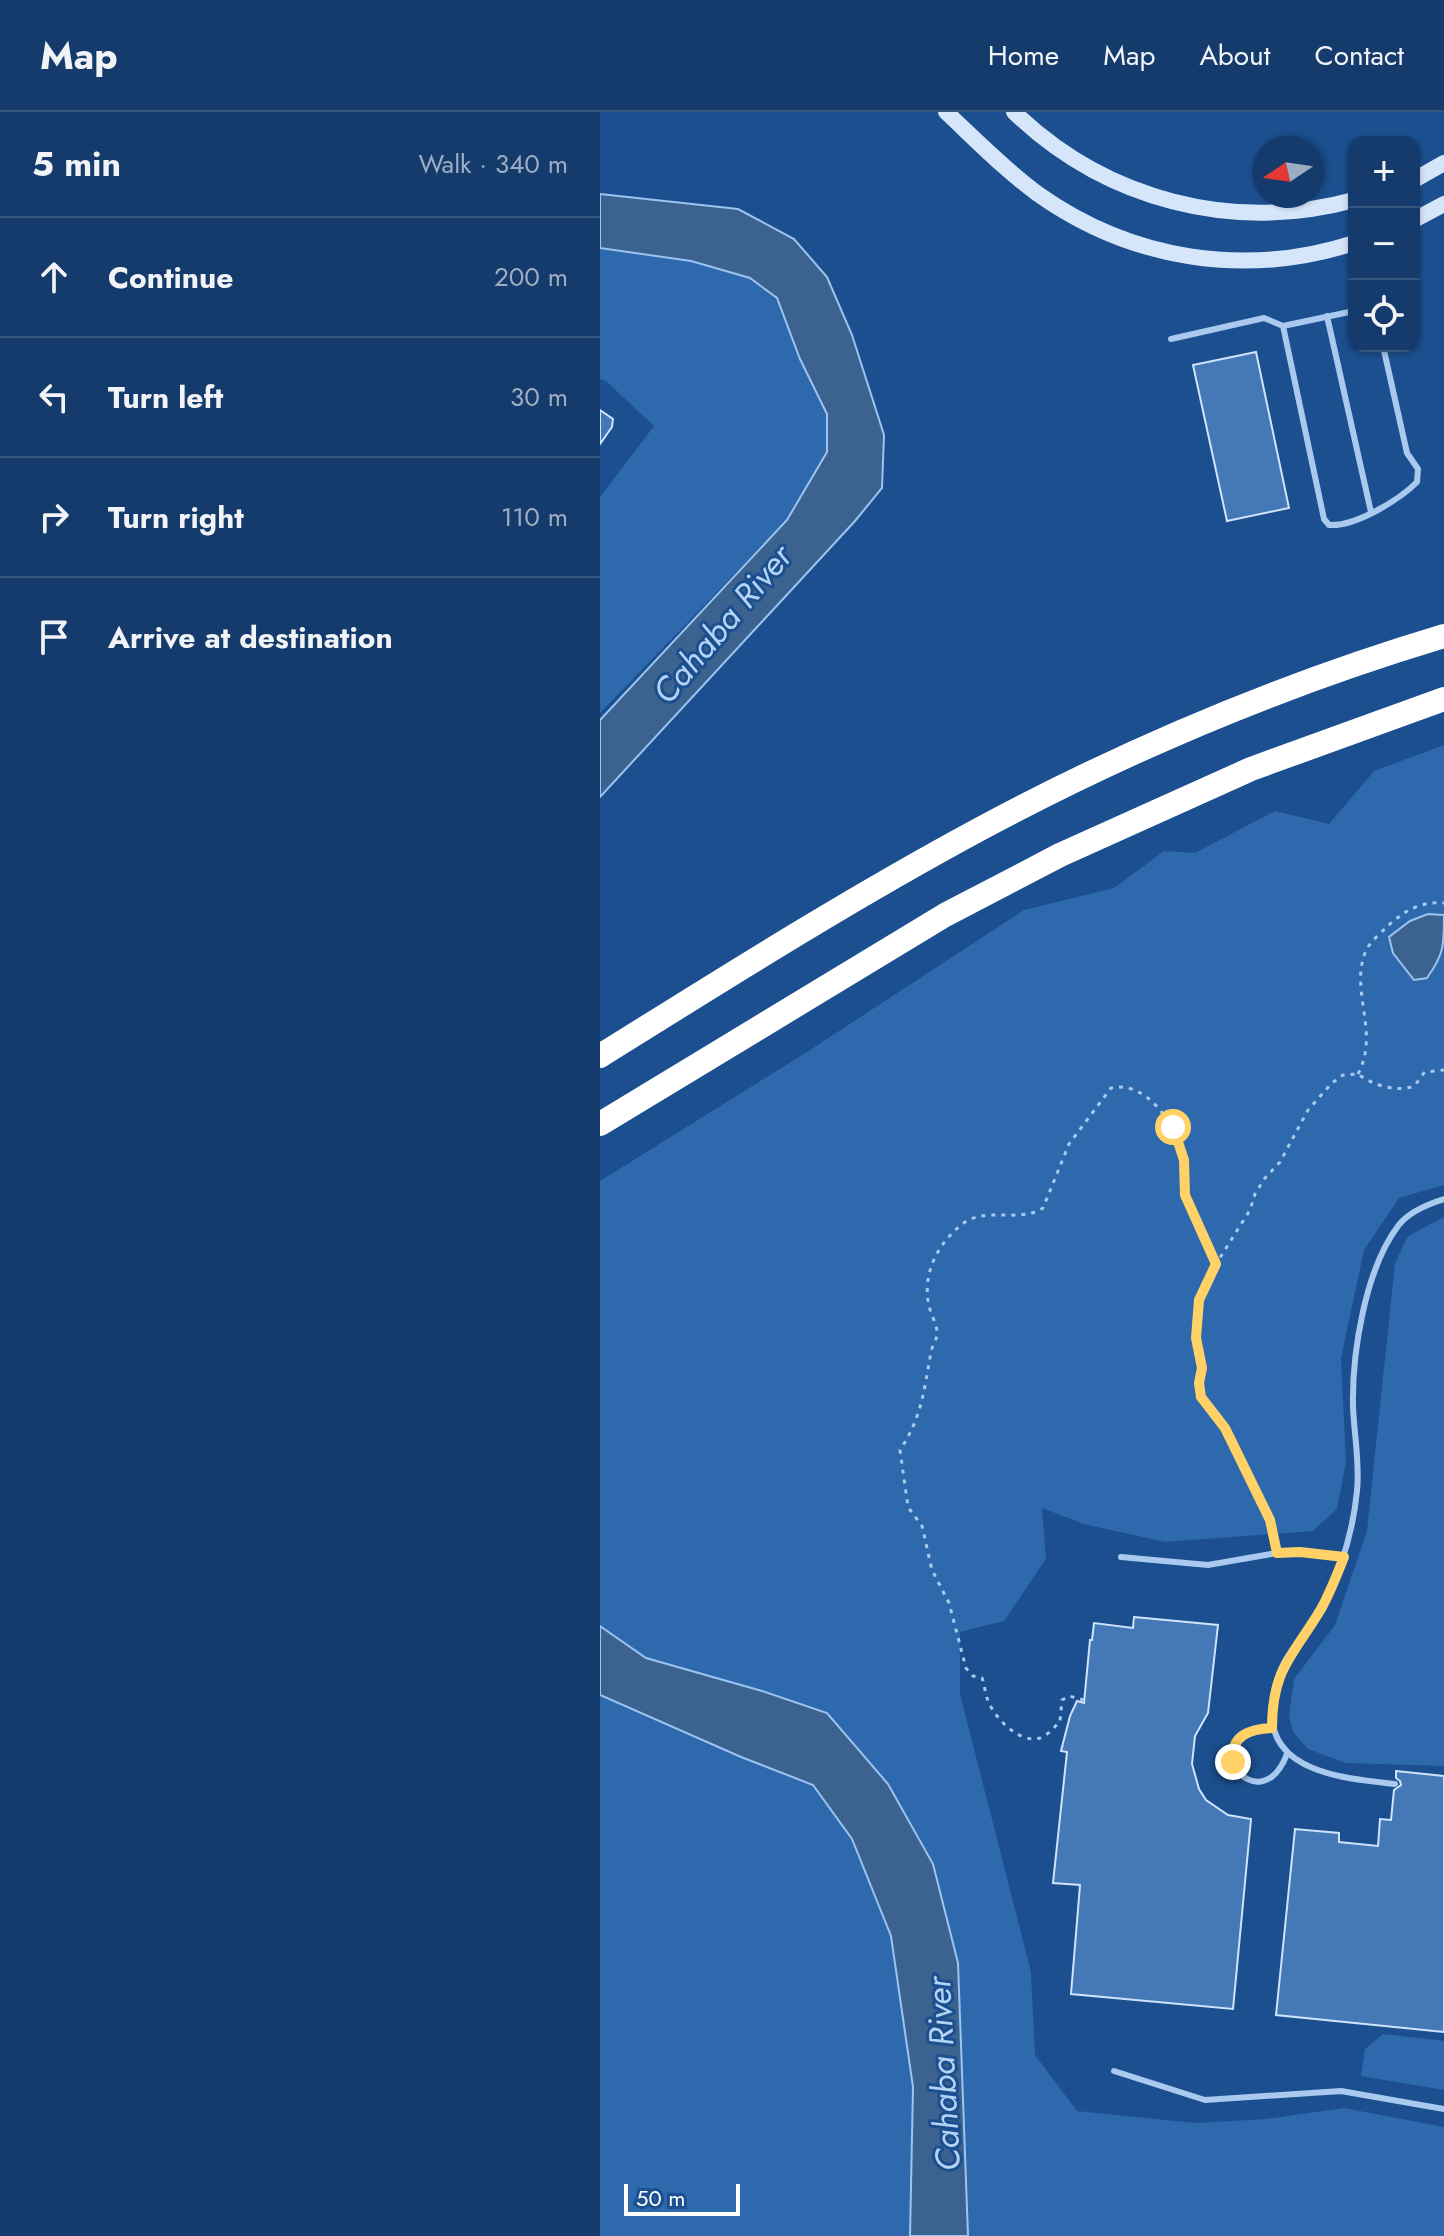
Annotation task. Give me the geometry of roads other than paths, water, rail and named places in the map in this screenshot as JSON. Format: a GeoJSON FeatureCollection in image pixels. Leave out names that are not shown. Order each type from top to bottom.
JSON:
{"type":"FeatureCollection","features":[{"type":"Feature","properties":{"kind":"highway"},"geometry":{"type":"LineString","coordinates":[[600,1056],[841,907],[983,827],[1077,780],[1258,702],[1444,636]]}},
{"type":"Feature","properties":{"kind":"highway"},"geometry":{"type":"LineString","coordinates":[[600,1124],[945,915],[1060,855],[1251,769],[1444,699]]}},
{"type":"Feature","properties":{"kind":"street"},"geometry":{"type":"LineString","coordinates":[[946,112],[1038,193],[1110,235],[1186,257],[1230,262],[1292,258],[1348,245]]}},
{"type":"Feature","properties":{"kind":"street"},"geometry":{"type":"LineString","coordinates":[[1014,112],[1081,165],[1129,188],[1179,204],[1208,210],[1263,214],[1348,201]]}},
{"type":"Feature","properties":{"kind":"street"},"geometry":{"type":"LineString","coordinates":[[1420,177],[1444,163]]}},
{"type":"Feature","properties":{"kind":"street"},"geometry":{"type":"LineString","coordinates":[[1420,217],[1444,204]]}},
{"type":"Feature","properties":{"kind":"lane"},"geometry":{"type":"LineString","coordinates":[[1171,339],[1264,318],[1283,326],[1348,312]]}},
{"type":"Feature","properties":{"kind":"lane"},"geometry":{"type":"LineString","coordinates":[[1327,316],[1371,512]]}},
{"type":"Feature","properties":{"kind":"lane"},"geometry":{"type":"LineString","coordinates":[[1283,326],[1324,519],[1329,525],[1339,526],[1371,512],[1417,482],[1418,469],[1407,453],[1384,352]]}},
{"type":"Feature","properties":{"kind":"lane"},"geometry":{"type":"LineString","coordinates":[[1395,1784],[1342,1778],[1287,1754],[1272,1728],[1272,1702],[1284,1663],[1321,1609],[1344,1557],[1358,1491],[1359,1460],[1353,1406],[1366,1298],[1399,1224],[1425,1205],[1444,1199]]}},
{"type":"Feature","properties":{"kind":"lane"},"geometry":{"type":"LineString","coordinates":[[1121,1557],[1208,1565],[1277,1553],[1344,1557]]}},
{"type":"Feature","properties":{"kind":"lane"},"geometry":{"type":"LineString","coordinates":[[1272,1728],[1254,1729],[1239,1737],[1232,1753],[1236,1770],[1250,1781],[1268,1780],[1281,1770],[1287,1754]]}},
{"type":"Feature","properties":{"kind":"lane"},"geometry":{"type":"LineString","coordinates":[[1114,2071],[1205,2100],[1341,2091],[1444,2109]]}},
{"type":"Feature","properties":{"kind":"water","name":"Cahaba River"},"geometry":{"type":"Polygon","coordinates":[[[600,194],[738,209],[794,239],[827,277],[852,335],[884,435],[882,488],[600,797],[600,720],[787,520],[827,452],[827,414],[800,359],[777,298],[750,278],[691,261],[600,248],[600,194]]]}},
{"type":"Feature","properties":{"kind":"water"},"geometry":{"type":"Polygon","coordinates":[[[1428,914],[1444,915],[1442,949],[1427,978],[1414,980],[1393,953],[1389,937],[1410,921],[1428,914]]]}},
{"type":"Feature","properties":{"kind":"water","name":"Cahaba River"},"geometry":{"type":"Polygon","coordinates":[[[600,1626],[646,1658],[827,1713],[888,1784],[933,1864],[958,1963],[968,2236],[910,2236],[913,2087],[891,1936],[852,1839],[813,1785],[600,1695],[600,1626]]]}}]}
